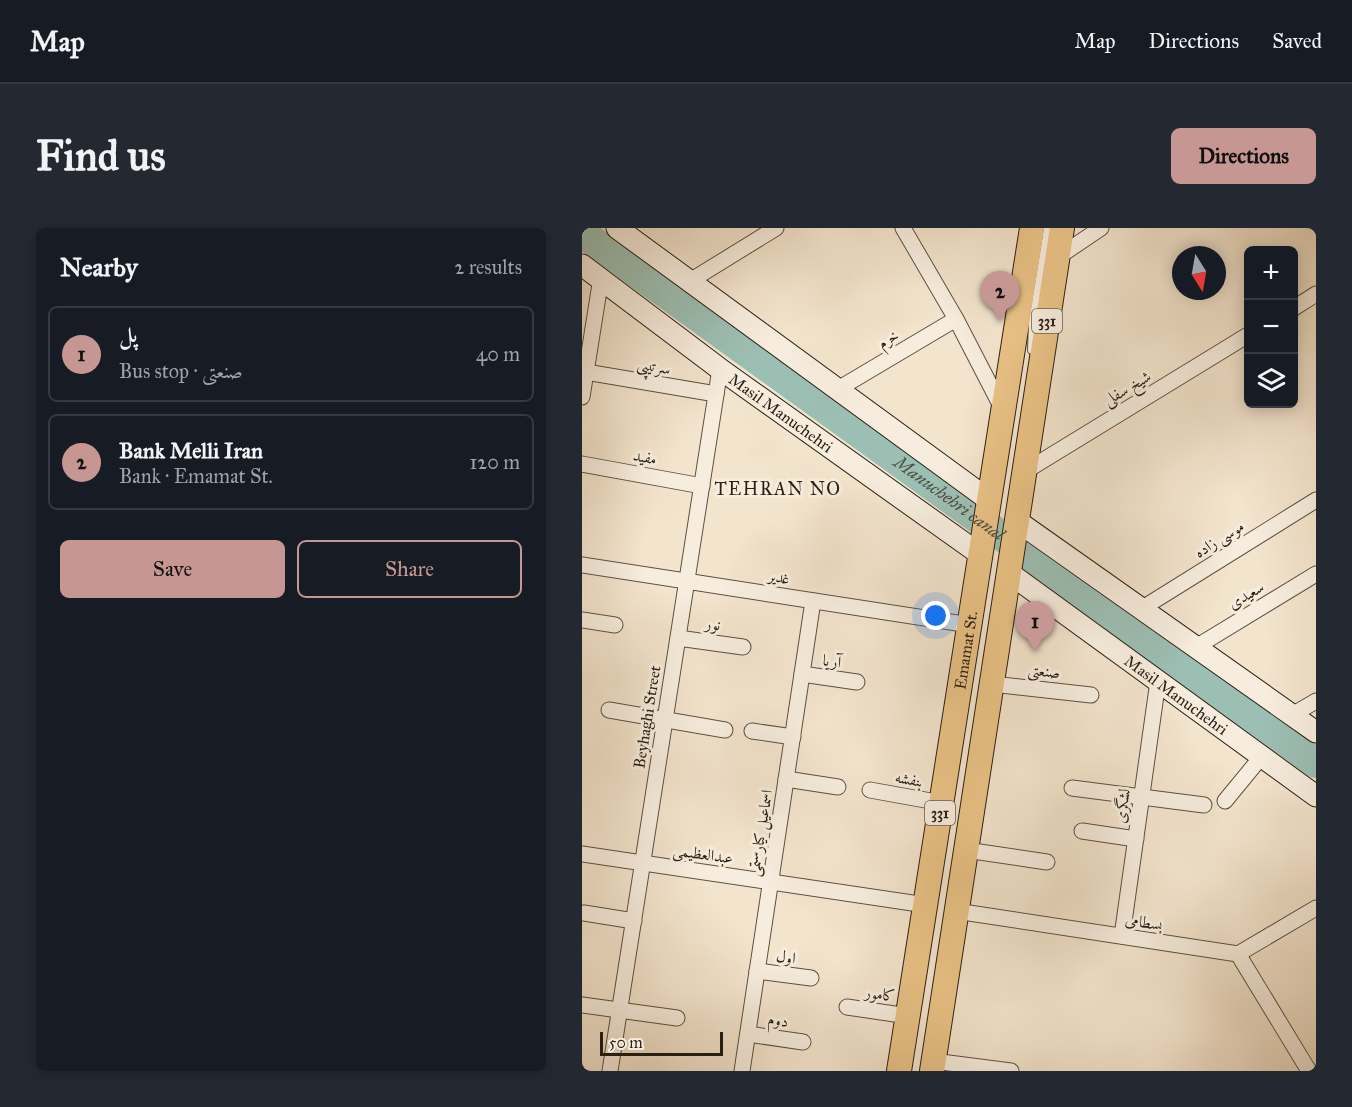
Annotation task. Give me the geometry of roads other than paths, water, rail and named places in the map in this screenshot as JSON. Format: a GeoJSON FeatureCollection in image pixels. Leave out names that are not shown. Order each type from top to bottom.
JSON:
{"type":"FeatureCollection","features":[{"type":"Feature","properties":{"kind":"main road"},"geometry":{"type":"LineString","coordinates":[[617,228],[981,496],[980,517],[958,532]]}},
{"type":"Feature","properties":{"kind":"main road","name":"Emamat St."},"geometry":{"type":"LineString","coordinates":[[899,1071],[981,555],[981,496],[1003,410],[1032,228]]}},
{"type":"Feature","properties":{"kind":"main road","name":"Emamat St."},"geometry":{"type":"LineString","coordinates":[[932,1066],[1017,521],[1031,415],[1062,228]]}},
{"type":"Feature","properties":{"kind":"main road","name":"Masil Manuchehri"},"geometry":{"type":"LineString","coordinates":[[582,265],[720,369],[958,532],[981,555]]}},
{"type":"Feature","properties":{"kind":"main road"},"geometry":{"type":"LineString","coordinates":[[1003,410],[1031,415]]}},
{"type":"Feature","properties":{"kind":"main road"},"geometry":{"type":"LineString","coordinates":[[1017,521],[1316,732]]}},
{"type":"Feature","properties":{"kind":"main road","name":"Masil Manuchehri"},"geometry":{"type":"LineString","coordinates":[[1009,572],[1316,796]]}},
{"type":"Feature","properties":{"kind":"street"},"geometry":{"type":"LineString","coordinates":[[690,281],[758,233],[777,228]]}},
{"type":"Feature","properties":{"kind":"street"},"geometry":{"type":"LineString","coordinates":[[903,228],[956,319],[1003,410]]}},
{"type":"Feature","properties":{"kind":"street"},"geometry":{"type":"LineString","coordinates":[[1058,257],[1101,228]]}},
{"type":"Feature","properties":{"kind":"street"},"geometry":{"type":"LineString","coordinates":[[582,398],[586,372],[589,302],[601,278]]}},
{"type":"Feature","properties":{"kind":"street"},"geometry":{"type":"LineString","coordinates":[[1298,305],[1316,294]]}},
{"type":"Feature","properties":{"kind":"street","name":"خرم"},"geometry":{"type":"LineString","coordinates":[[838,389],[956,319]]}},
{"type":"Feature","properties":{"kind":"street","name":"شیخ سفلی"},"geometry":{"type":"LineString","coordinates":[[1024,472],[1244,337]]}},
{"type":"Feature","properties":{"kind":"street","name":"Beyhaghi Street"},"geometry":{"type":"LineString","coordinates":[[610,1071],[720,369]]}},
{"type":"Feature","properties":{"kind":"street","name":"سرتیپی"},"geometry":{"type":"LineString","coordinates":[[586,372],[716,394]]}},
{"type":"Feature","properties":{"kind":"street","name":"مفید"},"geometry":{"type":"LineString","coordinates":[[582,464],[702,486]]}},
{"type":"Feature","properties":{"kind":"street","name":"موسی زاده"},"geometry":{"type":"LineString","coordinates":[[1141,609],[1316,500]]}},
{"type":"Feature","properties":{"kind":"street","name":"غدیر"},"geometry":{"type":"LineString","coordinates":[[582,565],[970,625]]}},
{"type":"Feature","properties":{"kind":"street","name":"سعیدی"},"geometry":{"type":"LineString","coordinates":[[1196,647],[1316,574]]}},
{"type":"Feature","properties":{"kind":"street","name":"اسماعیل کیارستمی"},"geometry":{"type":"LineString","coordinates":[[742,1071],[813,601]]}},
{"type":"Feature","properties":{"kind":"street"},"geometry":{"type":"LineString","coordinates":[[582,620],[615,625]]}},
{"type":"Feature","properties":{"kind":"street","name":"نور"},"geometry":{"type":"LineString","coordinates":[[678,638],[743,647]]}},
{"type":"Feature","properties":{"kind":"street","name":"آریا"},"geometry":{"type":"LineString","coordinates":[[802,674],[857,682]]}},
{"type":"Feature","properties":{"kind":"street","name":"لشگری"},"geometry":{"type":"LineString","coordinates":[[1122,936],[1158,681]]}},
{"type":"Feature","properties":{"kind":"street","name":"صنعتی"},"geometry":{"type":"LineString","coordinates":[[992,684],[1091,695]]}},
{"type":"Feature","properties":{"kind":"street"},"geometry":{"type":"LineString","coordinates":[[1292,716],[1316,701]]}},
{"type":"Feature","properties":{"kind":"street"},"geometry":{"type":"LineString","coordinates":[[609,710],[725,730]]}},
{"type":"Feature","properties":{"kind":"street"},"geometry":{"type":"LineString","coordinates":[[752,731],[793,737]]}},
{"type":"Feature","properties":{"kind":"street"},"geometry":{"type":"LineString","coordinates":[[1225,801],[1262,756]]}},
{"type":"Feature","properties":{"kind":"street"},"geometry":{"type":"LineString","coordinates":[[786,779],[838,787]]}},
{"type":"Feature","properties":{"kind":"street"},"geometry":{"type":"LineString","coordinates":[[1072,788],[1204,805]]}},
{"type":"Feature","properties":{"kind":"street","name":"بنفشه"},"geometry":{"type":"LineString","coordinates":[[870,790],[942,803]]}},
{"type":"Feature","properties":{"kind":"street"},"geometry":{"type":"LineString","coordinates":[[1082,831],[1136,839]]}},
{"type":"Feature","properties":{"kind":"street"},"geometry":{"type":"LineString","coordinates":[[966,850],[1047,862]]}},
{"type":"Feature","properties":{"kind":"street","name":"عبدالعظیمی"},"geometry":{"type":"LineString","coordinates":[[582,854],[926,905]]}},
{"type":"Feature","properties":{"kind":"street"},"geometry":{"type":"LineString","coordinates":[[1309,1071],[1238,954],[1316,908]]}},
{"type":"Feature","properties":{"kind":"street","name":"بسطامی"},"geometry":{"type":"LineString","coordinates":[[956,911],[1238,954]]}},
{"type":"Feature","properties":{"kind":"street"},"geometry":{"type":"LineString","coordinates":[[584,913],[634,921]]}},
{"type":"Feature","properties":{"kind":"street","name":"اول"},"geometry":{"type":"LineString","coordinates":[[757,971],[811,978]]}},
{"type":"Feature","properties":{"kind":"street"},"geometry":{"type":"LineString","coordinates":[[582,1005],[677,1018]]}},
{"type":"Feature","properties":{"kind":"street","name":"کامور"},"geometry":{"type":"LineString","coordinates":[[847,1007],[908,1016]]}},
{"type":"Feature","properties":{"kind":"street","name":"دوم"},"geometry":{"type":"LineString","coordinates":[[748,1034],[803,1042]]}},
{"type":"Feature","properties":{"kind":"street"},"geometry":{"type":"LineString","coordinates":[[932,1066],[1011,1071]]}},
{"type":"Feature","properties":{"kind":"lane"},"geometry":{"type":"LineString","coordinates":[[1031,415],[1033,321],[1048,228]]}},
{"type":"Feature","properties":{"kind":"waterway","name":"Manuchehri canal"},"geometry":{"type":"LineString","coordinates":[[582,233],[1316,763]]}},
{"type":"Feature","properties":{"kind":"place","name":"Bank Melli Iran"},"geometry":{"type":"Point","coordinates":[1000,321]}},
{"type":"Feature","properties":{"kind":"place","name":"پل"},"geometry":{"type":"Point","coordinates":[1035,651]}},
{"type":"Feature","properties":{"kind":"district","name":"TEHRAN NO"},"geometry":{"type":"Point","coordinates":[778,489]}}]}
